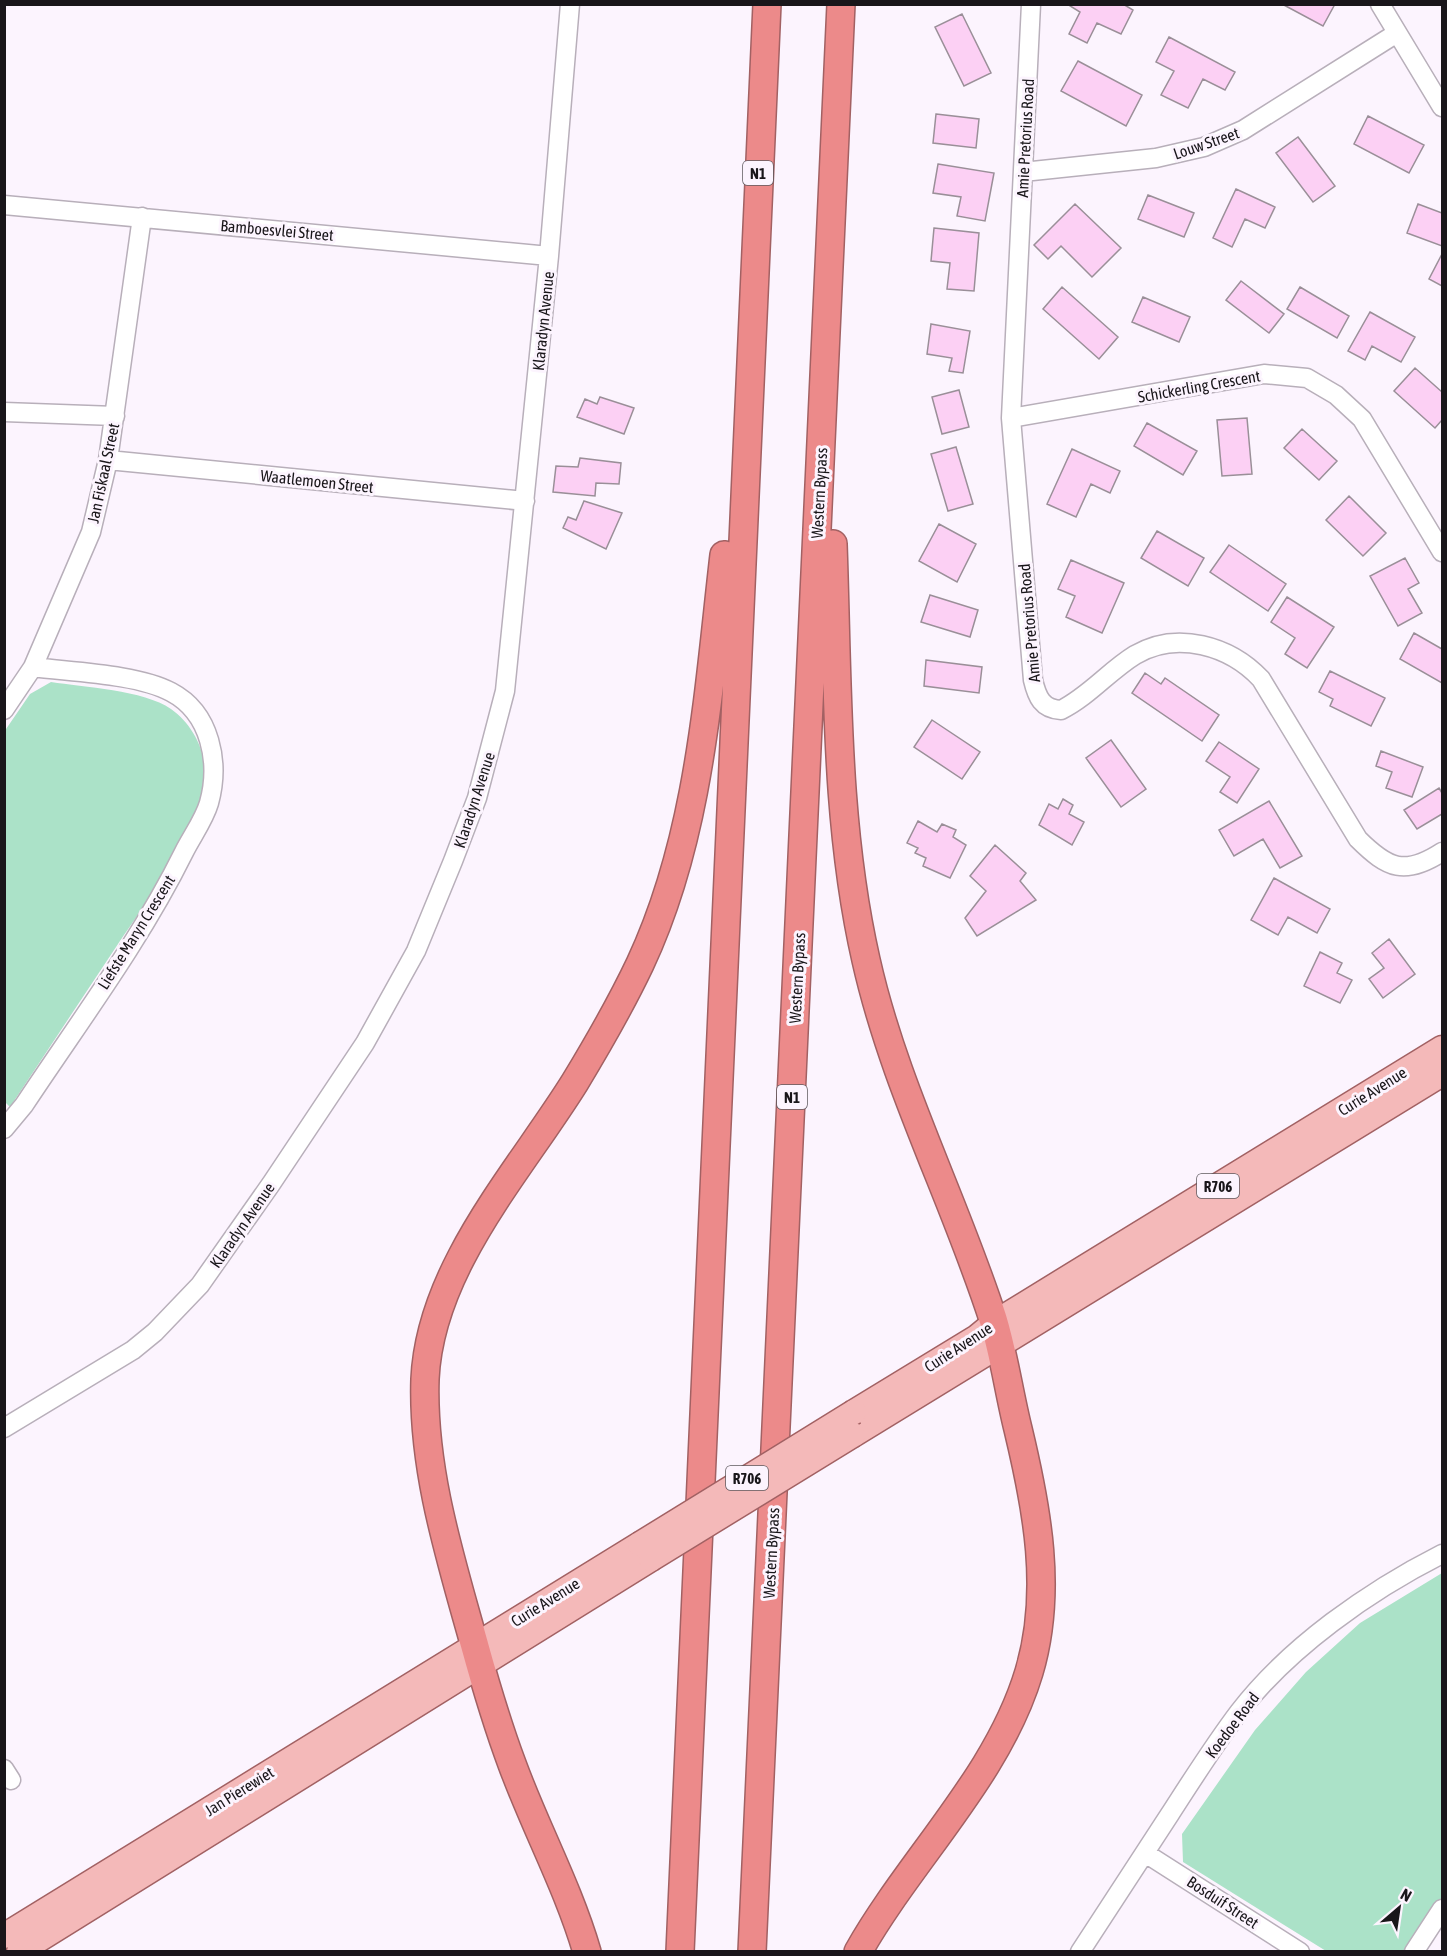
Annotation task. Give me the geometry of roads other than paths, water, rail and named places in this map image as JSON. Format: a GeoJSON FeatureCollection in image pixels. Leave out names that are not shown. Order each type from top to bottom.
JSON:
{"type":"FeatureCollection","features":[{"type":"Feature","properties":{"kind":"highway","name":"N1"},"geometry":{"type":"LineString","coordinates":[[680,1952],[750,342],[767,4]]}},
{"type":"Feature","properties":{"kind":"highway","name":"Western Bypass"},"geometry":{"type":"LineString","coordinates":[[752,1952],[841,4]]}},
{"type":"Feature","properties":{"kind":"highway"},"geometry":{"type":"LineString","coordinates":[[587,1952],[561,1880],[512,1764],[477,1655],[445,1543],[426,1428],[426,1375],[434,1324],[450,1279],[575,1082],[610,1020],[641,963],[666,896],[690,816],[704,730],[750,342]]}},
{"type":"Feature","properties":{"kind":"highway"},"geometry":{"type":"LineString","coordinates":[[822,423],[833,537],[842,804],[860,927],[889,1043],[996,1334],[1029,1473],[1041,1562],[1041,1600],[1030,1670],[1003,1733],[958,1806],[858,1952]]}},
{"type":"Feature","properties":{"kind":"main road","name":"Curie Avenue"},"geometry":{"type":"LineString","coordinates":[[477,1655],[996,1334],[1443,1048]]}},
{"type":"Feature","properties":{"kind":"main road","name":"Curie Avenue"},"geometry":{"type":"LineString","coordinates":[[996,1334],[1443,1074]]}},
{"type":"Feature","properties":{"kind":"main road","name":"Jan Pierewiet"},"geometry":{"type":"LineString","coordinates":[[4,1936],[477,1655]]}},
{"type":"Feature","properties":{"kind":"main road","name":"Jan Pierewiet"},"geometry":{"type":"LineString","coordinates":[[19,1952],[477,1655]]}},
{"type":"Feature","properties":{"kind":"street","name":"Klaradyn Avenue"},"geometry":{"type":"LineString","coordinates":[[4,1428],[132,1350],[155,1332],[200,1285],[272,1184],[365,1042],[411,961],[453,861],[477,798],[505,691],[549,256],[570,4]]}},
{"type":"Feature","properties":{"kind":"street","name":"Amie Pretorius Road"},"geometry":{"type":"LineString","coordinates":[[1031,4],[1011,418],[1033,680],[1041,702],[1050,708],[1061,710],[1136,654],[1154,648],[1188,643],[1220,650],[1251,668],[1261,680],[1358,839],[1372,854],[1388,864],[1407,867],[1425,863],[1443,852]]}},
{"type":"Feature","properties":{"kind":"street"},"geometry":{"type":"LineString","coordinates":[[1380,4],[1443,107]]}},
{"type":"Feature","properties":{"kind":"street","name":"Louw Street"},"geometry":{"type":"LineString","coordinates":[[1023,172],[1156,158],[1204,147],[1243,130],[1398,33]]}},
{"type":"Feature","properties":{"kind":"street","name":"Bamboesvlei Street"},"geometry":{"type":"LineString","coordinates":[[4,205],[549,256]]}},
{"type":"Feature","properties":{"kind":"street","name":"Jan Fiskaal Street"},"geometry":{"type":"LineString","coordinates":[[4,710],[33,667],[91,532],[108,460],[142,217]]}},
{"type":"Feature","properties":{"kind":"street","name":"Schickerling Crescent"},"geometry":{"type":"LineString","coordinates":[[1011,418],[1264,374],[1306,378],[1336,395],[1362,419],[1443,552]]}},
{"type":"Feature","properties":{"kind":"street"},"geometry":{"type":"LineString","coordinates":[[4,412],[115,416]]}},
{"type":"Feature","properties":{"kind":"street","name":"Waatlemoen Street"},"geometry":{"type":"LineString","coordinates":[[108,460],[525,501]]}},
{"type":"Feature","properties":{"kind":"street","name":"Liefste Maryn Crescent"},"geometry":{"type":"LineString","coordinates":[[4,1129],[24,1105],[165,891],[208,805],[214,766],[210,738],[201,722],[191,707],[170,692],[137,681],[33,667]]}},
{"type":"Feature","properties":{"kind":"street","name":"Koedoe Road"},"geometry":{"type":"LineString","coordinates":[[1080,1952],[1239,1711],[1274,1674],[1357,1605],[1412,1570],[1443,1554]]}},
{"type":"Feature","properties":{"kind":"street","name":"Bosduif Street"},"geometry":{"type":"LineString","coordinates":[[1145,1853],[1300,1952]]}},
{"type":"Feature","properties":{"kind":"street"},"geometry":{"type":"LineString","coordinates":[[1414,1952],[1443,1909]]}}]}
